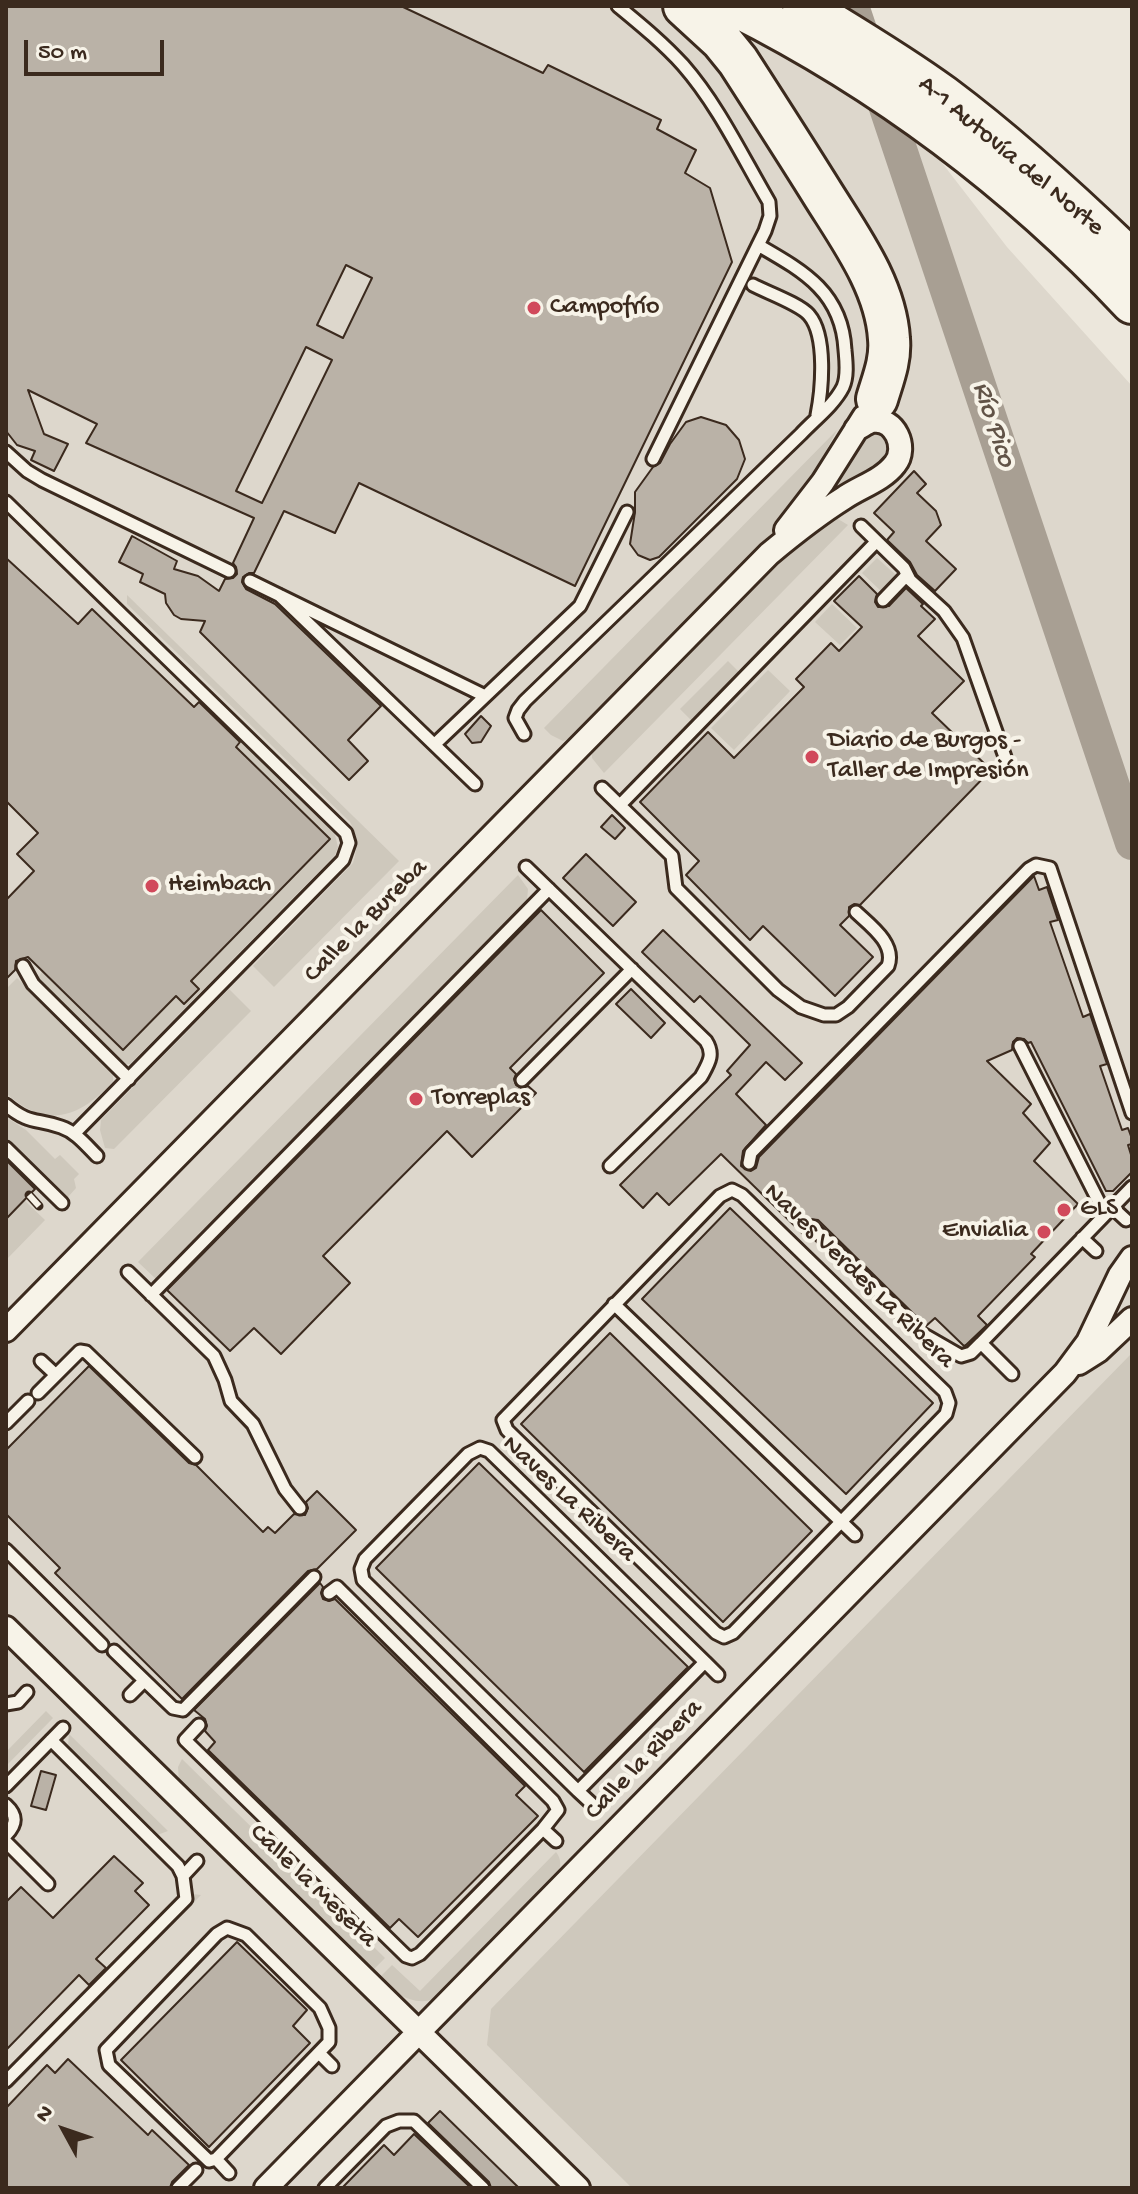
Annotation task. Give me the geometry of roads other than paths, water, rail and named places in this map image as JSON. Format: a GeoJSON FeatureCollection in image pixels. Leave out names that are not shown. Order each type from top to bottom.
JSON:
{"type":"FeatureCollection","features":[{"type":"Feature","properties":{"kind":"highway"},"geometry":{"type":"LineString","coordinates":[[684,6],[721,40],[738,61],[803,161],[872,277],[888,324],[890,342],[888,361],[866,414]]}},
{"type":"Feature","properties":{"kind":"highway","name":"A-1 Autovía del Norte"},"geometry":{"type":"LineString","coordinates":[[735,6],[852,71],[911,111],[1010,187],[1132,303]]}},
{"type":"Feature","properties":{"kind":"highway","name":"A-1 Autovía del Norte"},"geometry":{"type":"LineString","coordinates":[[819,16],[896,63],[970,117],[1058,190],[1132,261]]}},
{"type":"Feature","properties":{"kind":"street","name":"Calle la Bureba"},"geometry":{"type":"LineString","coordinates":[[6,1330],[769,554],[804,526],[898,462],[901,446],[894,429],[866,414],[823,482],[769,554]]}},
{"type":"Feature","properties":{"kind":"street","name":"Calle la Ribera"},"geometry":{"type":"LineString","coordinates":[[266,2188],[1065,1373],[1088,1342],[1120,1275],[1132,1258]]}},
{"type":"Feature","properties":{"kind":"street","name":"Calle la Ribera"},"geometry":{"type":"LineString","coordinates":[[1065,1373],[1098,1351],[1132,1319]]}},
{"type":"Feature","properties":{"kind":"street","name":"Calle la Meseta"},"geometry":{"type":"LineString","coordinates":[[6,1628],[578,2188]]}},
{"type":"Feature","properties":{"kind":"lane"},"geometry":{"type":"LineString","coordinates":[[618,6],[658,38],[685,67],[717,112],[769,202],[770,216],[758,245],[653,459]]}},
{"type":"Feature","properties":{"kind":"lane"},"geometry":{"type":"LineString","coordinates":[[524,734],[515,718],[525,701],[816,418],[843,387],[845,339],[833,302],[795,268],[758,245]]}},
{"type":"Feature","properties":{"kind":"lane"},"geometry":{"type":"LineString","coordinates":[[753,285],[805,311],[814,323],[823,382],[816,418]]}},
{"type":"Feature","properties":{"kind":"lane"},"geometry":{"type":"LineString","coordinates":[[6,452],[42,480],[229,571]]}},
{"type":"Feature","properties":{"kind":"lane"},"geometry":{"type":"LineString","coordinates":[[6,502],[346,833],[349,843],[343,860],[74,1134]]}},
{"type":"Feature","properties":{"kind":"lane"},"geometry":{"type":"LineString","coordinates":[[435,744],[580,606],[627,512]]}},
{"type":"Feature","properties":{"kind":"lane"},"geometry":{"type":"LineString","coordinates":[[861,526],[944,611],[963,638],[1005,757]]}},
{"type":"Feature","properties":{"kind":"lane"},"geometry":{"type":"LineString","coordinates":[[620,805],[876,542]]}},
{"type":"Feature","properties":{"kind":"lane"},"geometry":{"type":"LineString","coordinates":[[883,600],[907,575]]}},
{"type":"Feature","properties":{"kind":"lane"},"geometry":{"type":"LineString","coordinates":[[250,581],[485,696]]}},
{"type":"Feature","properties":{"kind":"lane"},"geometry":{"type":"LineString","coordinates":[[279,595],[475,784]]}},
{"type":"Feature","properties":{"kind":"lane"},"geometry":{"type":"LineString","coordinates":[[602,788],[672,856],[676,888],[778,990],[801,1007],[824,1015],[836,1015],[848,1007],[888,966],[891,957],[886,943],[856,912]]}},
{"type":"Feature","properties":{"kind":"lane"},"geometry":{"type":"LineString","coordinates":[[750,1158],[1036,865],[1050,868],[1132,1113]]}},
{"type":"Feature","properties":{"kind":"lane"},"geometry":{"type":"LineString","coordinates":[[526,867],[711,1049],[710,1061],[701,1077],[610,1166]]}},
{"type":"Feature","properties":{"kind":"lane"},"geometry":{"type":"LineString","coordinates":[[151,1295],[549,889]]}},
{"type":"Feature","properties":{"kind":"lane"},"geometry":{"type":"LineString","coordinates":[[23,966],[33,984],[129,1079]]}},
{"type":"Feature","properties":{"kind":"lane"},"geometry":{"type":"LineString","coordinates":[[522,1080],[632,969]]}},
{"type":"Feature","properties":{"kind":"lane"},"geometry":{"type":"LineString","coordinates":[[1020,1046],[1108,1210],[1126,1220]]}},
{"type":"Feature","properties":{"kind":"lane"},"geometry":{"type":"LineString","coordinates":[[6,1105],[23,1119],[61,1127],[74,1134],[97,1156]]}},
{"type":"Feature","properties":{"kind":"lane"},"geometry":{"type":"LineString","coordinates":[[6,1148],[62,1203]]}},
{"type":"Feature","properties":{"kind":"lane"},"geometry":{"type":"LineString","coordinates":[[812,1227],[921,1333],[961,1356],[971,1353],[1132,1187]]}},
{"type":"Feature","properties":{"kind":"lane","name":"Naves Verdes La Ribera"},"geometry":{"type":"LineString","coordinates":[[732,1190],[742,1195],[945,1392],[949,1403],[946,1414],[842,1522],[733,1633],[724,1637],[716,1633],[507,1430],[503,1420],[720,1196],[732,1190]]}},
{"type":"Feature","properties":{"kind":"lane"},"geometry":{"type":"LineString","coordinates":[[1082,1238],[1096,1251]]}},
{"type":"Feature","properties":{"kind":"lane"},"geometry":{"type":"LineString","coordinates":[[128,1272],[214,1356],[231,1401],[253,1424],[285,1489],[300,1508]]}},
{"type":"Feature","properties":{"kind":"lane"},"geometry":{"type":"LineString","coordinates":[[614,1304],[855,1535]]}},
{"type":"Feature","properties":{"kind":"lane"},"geometry":{"type":"LineString","coordinates":[[981,1343],[1012,1374]]}},
{"type":"Feature","properties":{"kind":"lane"},"geometry":{"type":"LineString","coordinates":[[6,1423],[80,1351],[86,1352],[195,1457]]}},
{"type":"Feature","properties":{"kind":"lane"},"geometry":{"type":"LineString","coordinates":[[41,1361],[56,1375]]}},
{"type":"Feature","properties":{"kind":"lane","name":"Naves La Ribera"},"geometry":{"type":"LineString","coordinates":[[592,1804],[363,1580],[361,1569],[365,1559],[468,1454],[480,1448],[489,1451],[705,1662]]}},
{"type":"Feature","properties":{"kind":"lane"},"geometry":{"type":"LineString","coordinates":[[6,1550],[102,1645]]}},
{"type":"Feature","properties":{"kind":"lane"},"geometry":{"type":"LineString","coordinates":[[114,1651],[173,1708],[183,1710],[314,1577]]}},
{"type":"Feature","properties":{"kind":"lane"},"geometry":{"type":"LineString","coordinates":[[199,1725],[183,1743],[406,1956],[412,1958],[420,1954],[558,1810],[553,1801],[337,1587],[329,1593]]}},
{"type":"Feature","properties":{"kind":"lane"},"geometry":{"type":"LineString","coordinates":[[578,1791],[705,1662],[718,1675]]}},
{"type":"Feature","properties":{"kind":"lane"},"geometry":{"type":"LineString","coordinates":[[130,1695],[144,1681]]}},
{"type":"Feature","properties":{"kind":"lane"},"geometry":{"type":"LineString","coordinates":[[6,1704],[18,1702],[27,1692]]}},
{"type":"Feature","properties":{"kind":"lane"},"geometry":{"type":"LineString","coordinates":[[6,1786],[63,1728]]}},
{"type":"Feature","properties":{"kind":"lane"},"geometry":{"type":"LineString","coordinates":[[6,2081],[186,1899],[183,1876],[172,1859],[51,1740]]}},
{"type":"Feature","properties":{"kind":"lane"},"geometry":{"type":"LineString","coordinates":[[6,1805],[16,1820],[6,1835]]}},
{"type":"Feature","properties":{"kind":"lane"},"geometry":{"type":"LineString","coordinates":[[543,1829],[556,1841]]}},
{"type":"Feature","properties":{"kind":"lane"},"geometry":{"type":"LineString","coordinates":[[6,1842],[48,1884]]}},
{"type":"Feature","properties":{"kind":"lane"},"geometry":{"type":"LineString","coordinates":[[183,1876],[197,1861]]}},
{"type":"Feature","properties":{"kind":"lane"},"geometry":{"type":"LineString","coordinates":[[227,1928],[246,1935],[320,2008],[329,2028],[329,2042],[216,2159],[209,2161],[205,2158],[109,2065],[106,2050],[217,1934],[227,1928]]}},
{"type":"Feature","properties":{"kind":"lane"},"geometry":{"type":"LineString","coordinates":[[320,2054],[332,2066]]}},
{"type":"Feature","properties":{"kind":"lane"},"geometry":{"type":"LineString","coordinates":[[325,2188],[352,2155],[386,2126],[399,2121],[414,2121],[483,2188]]}},
{"type":"Feature","properties":{"kind":"lane"},"geometry":{"type":"LineString","coordinates":[[216,2159],[229,2173]]}},
{"type":"Feature","properties":{"kind":"lane"},"geometry":{"type":"LineString","coordinates":[[178,2188],[196,2170]]}},
{"type":"Feature","properties":{"kind":"waterway","name":"Río Pico"},"geometry":{"type":"LineString","coordinates":[[852,6],[1132,843]]}},
{"type":"Feature","properties":{"kind":"railway"},"geometry":{"type":"LineString","coordinates":[[29,1195],[39,1206]]}},
{"type":"Feature","properties":{"kind":"place","name":"Campofrío"},"geometry":{"type":"Point","coordinates":[534,308]}},
{"type":"Feature","properties":{"kind":"place","name":"Diario de Burgos - Taller de Impresión"},"geometry":{"type":"Point","coordinates":[812,757]}},
{"type":"Feature","properties":{"kind":"place","name":"Heimbach"},"geometry":{"type":"Point","coordinates":[152,886]}},
{"type":"Feature","properties":{"kind":"place","name":"Torreplas"},"geometry":{"type":"Point","coordinates":[416,1099]}},
{"type":"Feature","properties":{"kind":"place","name":"GLS"},"geometry":{"type":"Point","coordinates":[1064,1210]}},
{"type":"Feature","properties":{"kind":"place","name":"Envialia"},"geometry":{"type":"Point","coordinates":[1044,1232]}}]}
